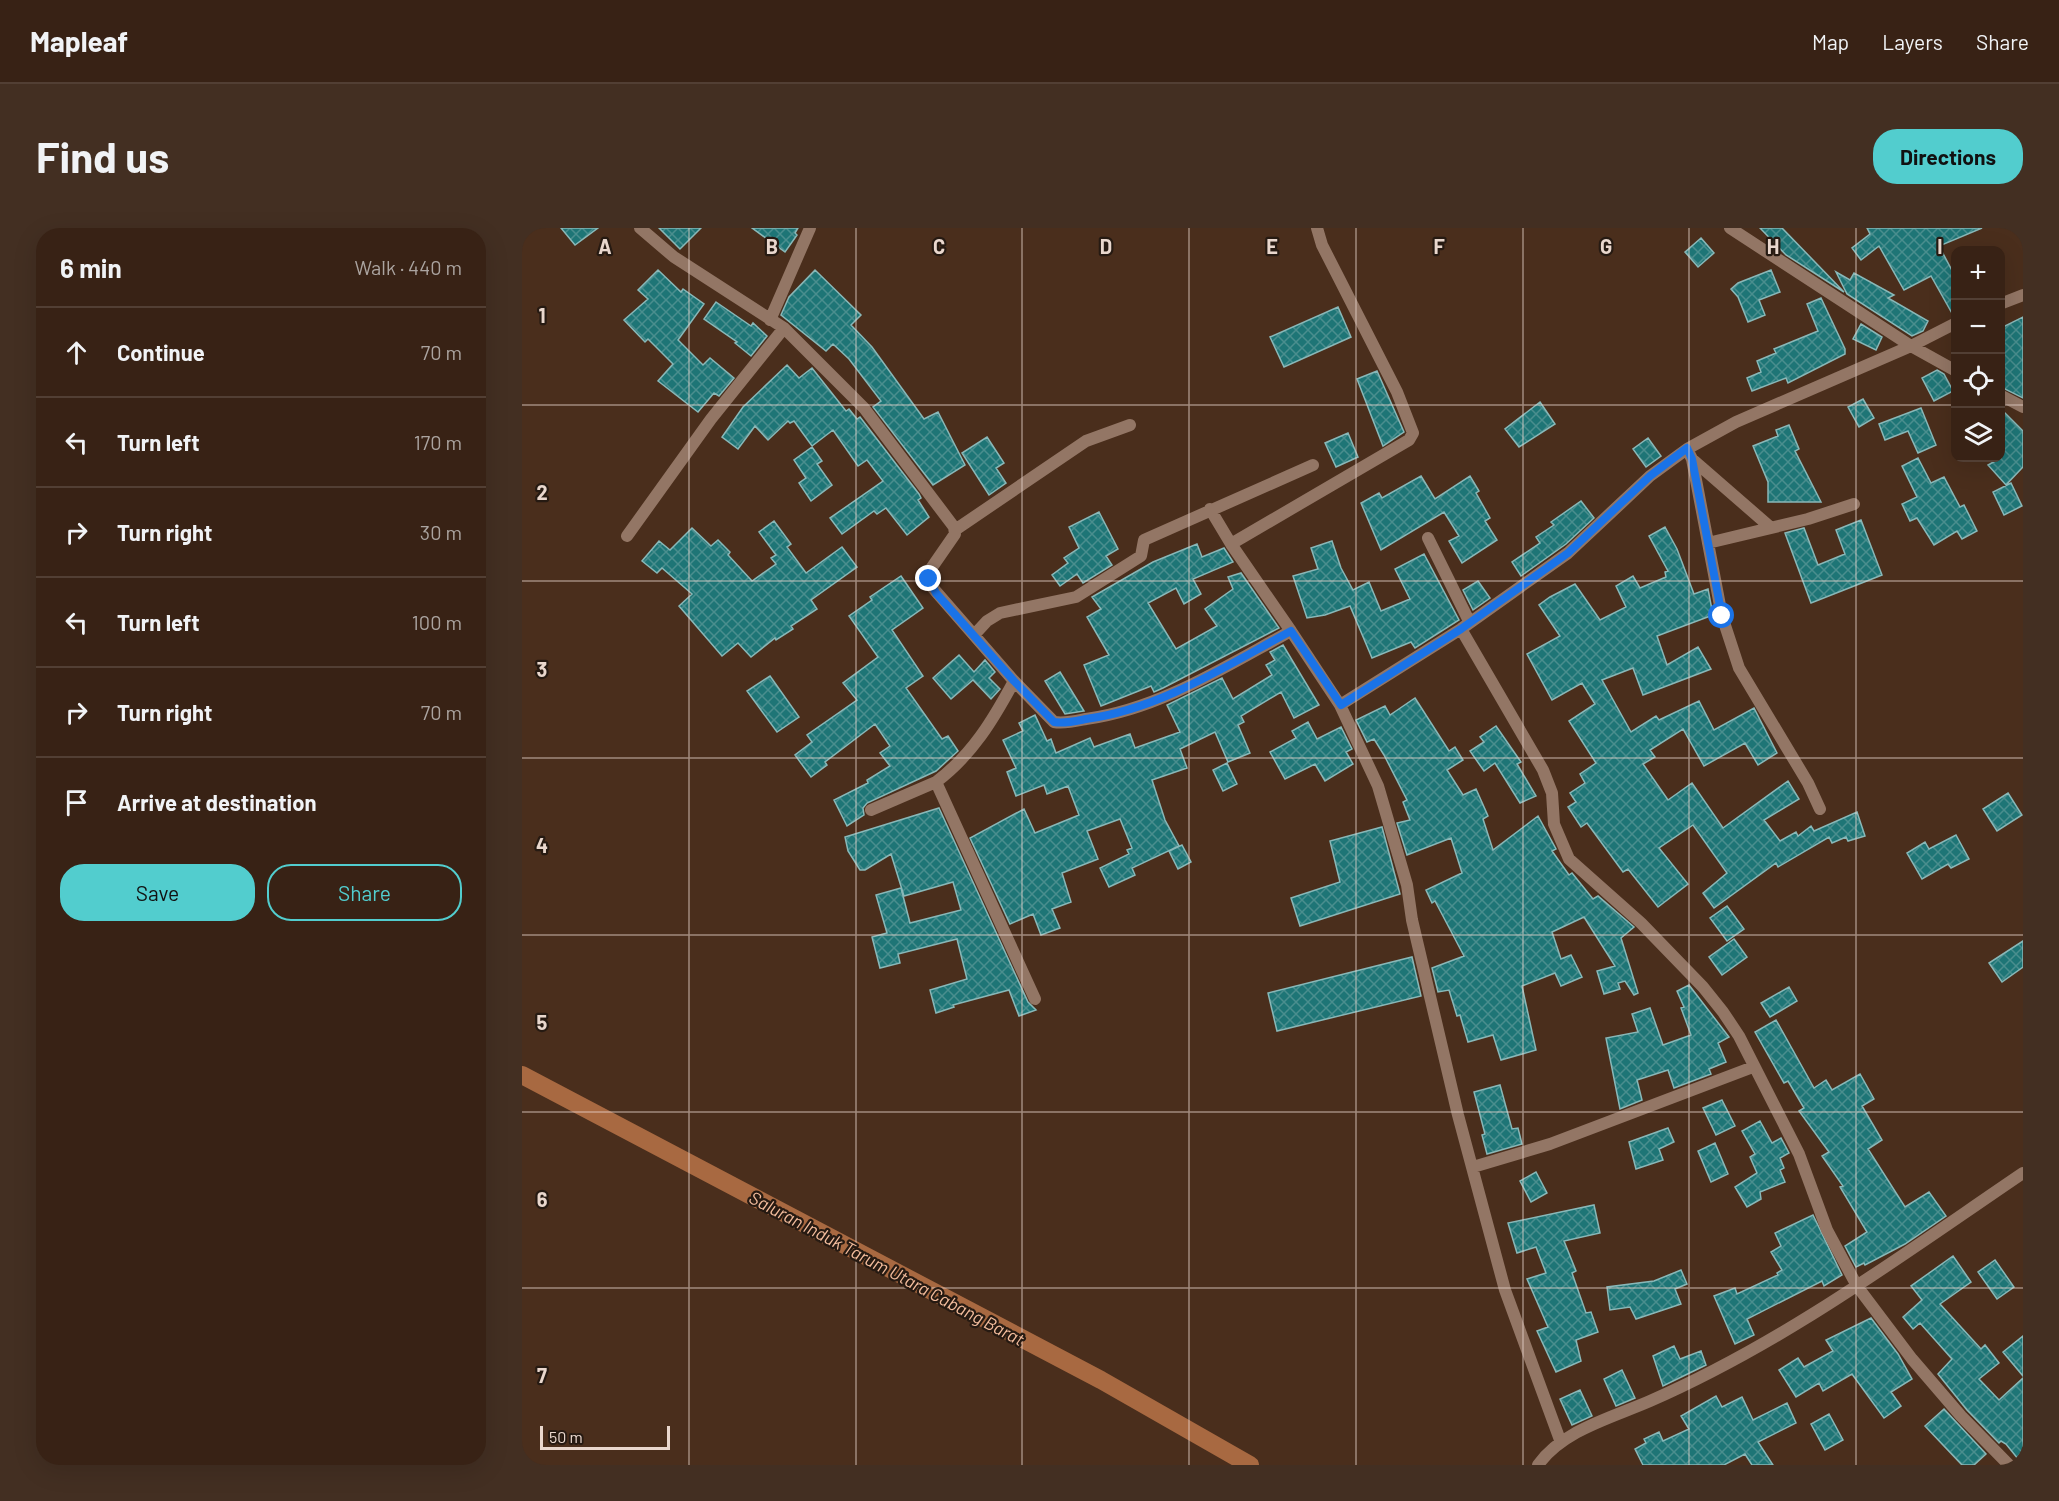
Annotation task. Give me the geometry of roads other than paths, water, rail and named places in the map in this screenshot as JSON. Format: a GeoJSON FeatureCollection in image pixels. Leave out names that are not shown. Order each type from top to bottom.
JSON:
{"type":"FeatureCollection","features":[{"type":"Feature","properties":{"kind":"street"},"geometry":{"type":"LineString","coordinates":[[640,228],[674,257],[784,328],[864,408],[955,530]]}},
{"type":"Feature","properties":{"kind":"street"},"geometry":{"type":"LineString","coordinates":[[770,320],[810,228]]}},
{"type":"Feature","properties":{"kind":"street"},"geometry":{"type":"LineString","coordinates":[[1231,544],[1409,441],[1413,433],[1397,392],[1322,245],[1317,228]]}},
{"type":"Feature","properties":{"kind":"street"},"geometry":{"type":"LineString","coordinates":[[1730,228],[1911,346],[1951,367]]}},
{"type":"Feature","properties":{"kind":"street"},"geometry":{"type":"LineString","coordinates":[[2005,302],[2023,295]]}},
{"type":"Feature","properties":{"kind":"street"},"geometry":{"type":"LineString","coordinates":[[1341,705],[1465,625],[1568,553],[1650,476],[1689,454],[1736,422],[1911,346],[1951,326]]}},
{"type":"Feature","properties":{"kind":"street"},"geometry":{"type":"LineString","coordinates":[[627,536],[711,419],[784,328]]}},
{"type":"Feature","properties":{"kind":"street"},"geometry":{"type":"LineString","coordinates":[[2005,397],[2023,407]]}},
{"type":"Feature","properties":{"kind":"street"},"geometry":{"type":"LineString","coordinates":[[1130,425],[1086,441],[955,530],[928,573],[936,593],[975,634],[1014,681],[1054,722],[1104,717],[1187,687],[1291,631]]}},
{"type":"Feature","properties":{"kind":"street"},"geometry":{"type":"LineString","coordinates":[[1689,454],[1769,526]]}},
{"type":"Feature","properties":{"kind":"street"},"geometry":{"type":"LineString","coordinates":[[1689,454],[1722,616],[1739,668],[1820,809]]}},
{"type":"Feature","properties":{"kind":"street"},"geometry":{"type":"LineString","coordinates":[[975,634],[987,621],[1000,613],[1076,597],[1141,556],[1144,540],[1312,465]]}},
{"type":"Feature","properties":{"kind":"street"},"geometry":{"type":"LineString","coordinates":[[1708,543],[1769,526],[1808,519],[1854,504]]}},
{"type":"Feature","properties":{"kind":"street"},"geometry":{"type":"LineString","coordinates":[[1210,509],[1231,544],[1341,705],[1378,786],[1392,830],[1505,1290],[1560,1440]]}},
{"type":"Feature","properties":{"kind":"street"},"geometry":{"type":"LineString","coordinates":[[1428,538],[1465,625],[1543,770],[1552,793],[1554,824],[1569,859],[1641,923],[1703,987],[1739,1036],[1799,1154],[1827,1230],[1857,1286],[1912,1359],[1961,1416],[2009,1465]]}},
{"type":"Feature","properties":{"kind":"street"},"geometry":{"type":"LineString","coordinates":[[871,810],[936,782],[968,754],[993,720],[1014,681]]}},
{"type":"Feature","properties":{"kind":"street"},"geometry":{"type":"LineString","coordinates":[[936,782],[1035,999]]}},
{"type":"Feature","properties":{"kind":"street"},"geometry":{"type":"LineString","coordinates":[[1473,1167],[1550,1144],[1754,1067]]}},
{"type":"Feature","properties":{"kind":"street"},"geometry":{"type":"LineString","coordinates":[[1538,1465],[1560,1440],[1694,1382],[1742,1358],[1802,1322],[2023,1173]]}},
{"type":"Feature","properties":{"kind":"waterway","name":"Saluran Induk Tarum Utara Cabang Barat"},"geometry":{"type":"LineString","coordinates":[[522,1075],[1101,1380],[1250,1465]]}}]}
